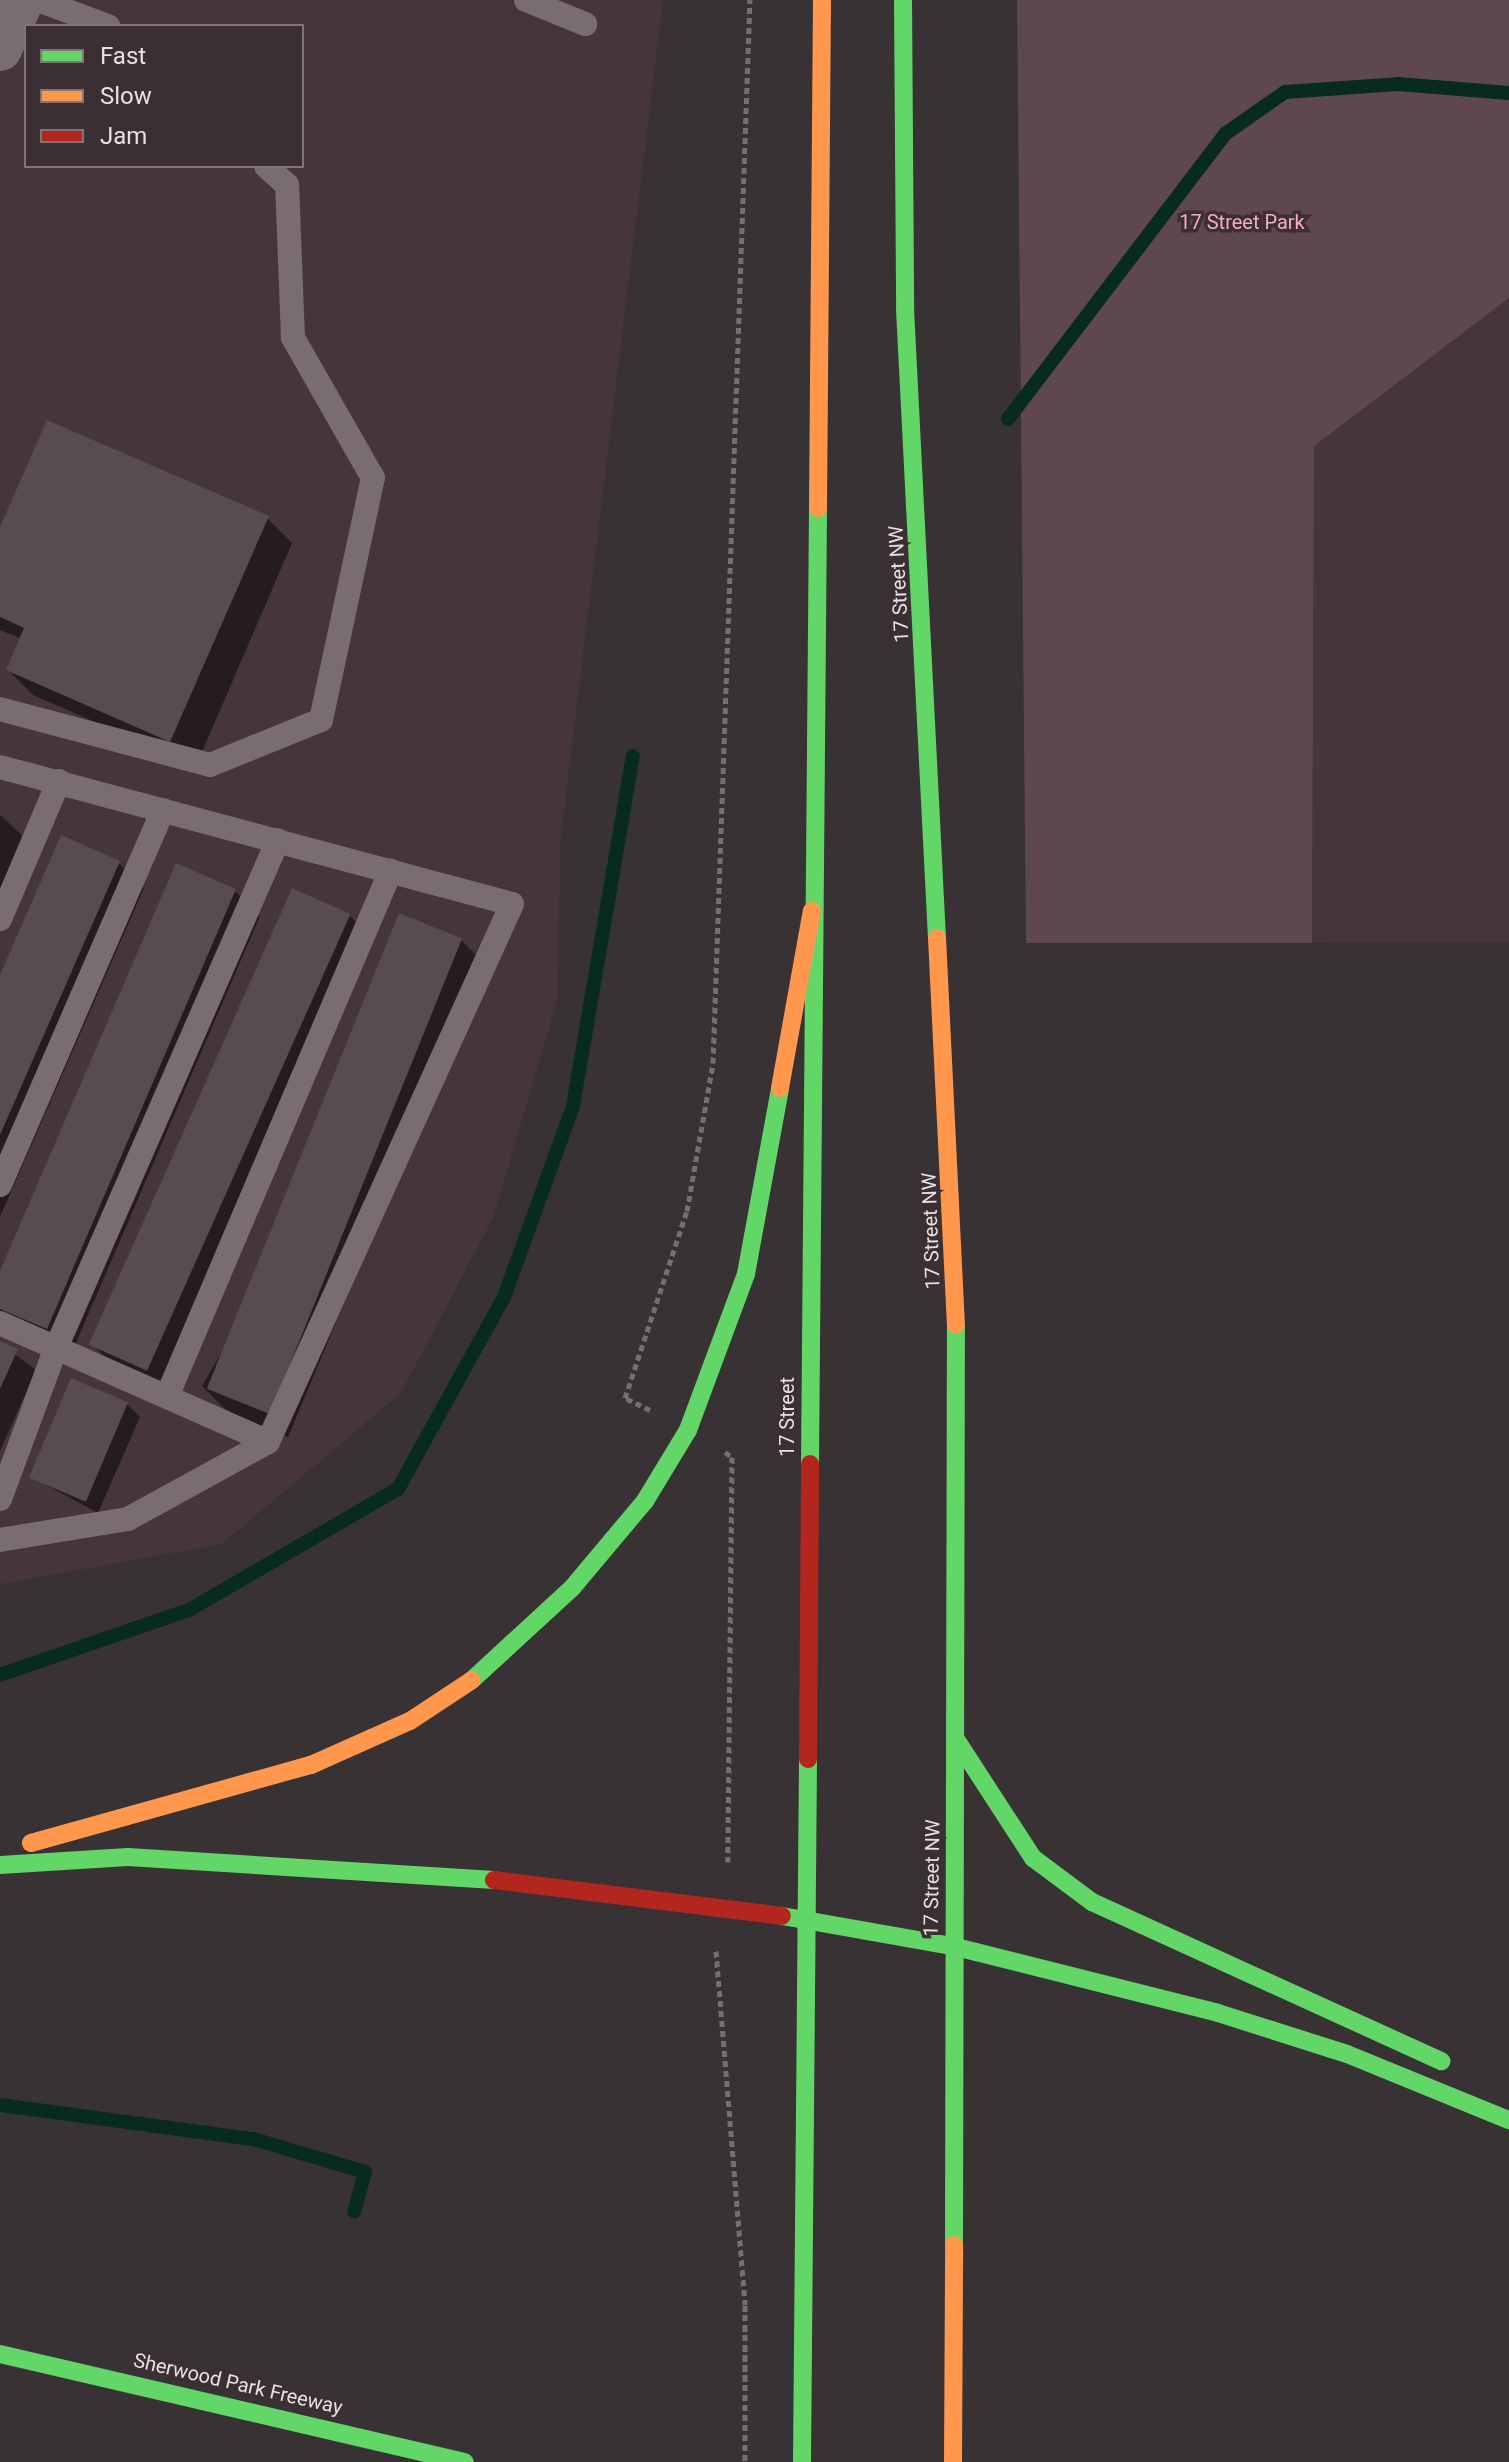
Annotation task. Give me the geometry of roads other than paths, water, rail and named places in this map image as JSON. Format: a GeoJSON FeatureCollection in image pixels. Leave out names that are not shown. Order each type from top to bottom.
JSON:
{"type":"FeatureCollection","features":[{"type":"Feature","properties":{"kind":"main road"},"geometry":{"type":"LineString","coordinates":[[0,1851],[311,1765],[410,1721],[492,1666],[572,1588],[645,1501],[688,1430],[720,1353],[746,1274],[812,911],[822,0]]}},
{"type":"Feature","properties":{"kind":"main road","name":"17 Street NW"},"geometry":{"type":"LineString","coordinates":[[903,0],[905,309],[956,1307],[953,2462]]}},
{"type":"Feature","properties":{"kind":"main road","name":"17 Street"},"geometry":{"type":"LineString","coordinates":[[806,1922],[812,911]]}},
{"type":"Feature","properties":{"kind":"main road"},"geometry":{"type":"LineString","coordinates":[[957,1741],[1033,1858],[1092,1902],[1467,2073]]}},
{"type":"Feature","properties":{"kind":"main road"},"geometry":{"type":"LineString","coordinates":[[0,1865],[128,1857],[388,1868],[634,1892],[952,1946],[1218,2013],[1347,2054],[1509,2120]]}},
{"type":"Feature","properties":{"kind":"main road"},"geometry":{"type":"LineString","coordinates":[[802,2462],[806,1922]]}},
{"type":"Feature","properties":{"kind":"main road","name":"Sherwood Park Freeway"},"geometry":{"type":"LineString","coordinates":[[0,2354],[465,2462]]}},
{"type":"Feature","properties":{"kind":"street"},"geometry":{"type":"LineString","coordinates":[[0,49],[22,0]]}},
{"type":"Feature","properties":{"kind":"lane"},"geometry":{"type":"LineString","coordinates":[[38,0],[103,24]]}},
{"type":"Feature","properties":{"kind":"lane"},"geometry":{"type":"LineString","coordinates":[[526,0],[585,24]]}},
{"type":"Feature","properties":{"kind":"lane"},"geometry":{"type":"LineString","coordinates":[[0,709],[210,765],[321,720],[373,478],[293,338],[287,185],[268,168]]}},
{"type":"Feature","properties":{"kind":"lane"},"geometry":{"type":"LineString","coordinates":[[0,767],[512,904],[268,1442],[128,1519],[0,1540]]}},
{"type":"Feature","properties":{"kind":"lane"},"geometry":{"type":"LineString","coordinates":[[0,919],[59,781]]}},
{"type":"Feature","properties":{"kind":"lane"},"geometry":{"type":"LineString","coordinates":[[0,1185],[163,810]]}},
{"type":"Feature","properties":{"kind":"lane"},"geometry":{"type":"LineString","coordinates":[[0,1499],[56,1348],[278,840]]}},
{"type":"Feature","properties":{"kind":"lane"},"geometry":{"type":"LineString","coordinates":[[168,1394],[391,870]]}},
{"type":"Feature","properties":{"kind":"lane"},"geometry":{"type":"LineString","coordinates":[[0,1323],[168,1394],[268,1442]]}},
{"type":"Feature","properties":{"kind":"waterway"},"geometry":{"type":"LineString","coordinates":[[1008,419],[1225,134],[1285,92],[1398,84],[1509,93]]}},
{"type":"Feature","properties":{"kind":"waterway"},"geometry":{"type":"LineString","coordinates":[[0,1675],[189,1610],[398,1489],[504,1297],[573,1106],[633,756]]}},
{"type":"Feature","properties":{"kind":"waterway"},"geometry":{"type":"LineString","coordinates":[[0,2105],[253,2139],[365,2172],[354,2212]]}},
{"type":"Feature","properties":{"kind":"park label","name":"17 Street Park"},"geometry":{"type":"Point","coordinates":[1242,222]}}]}
